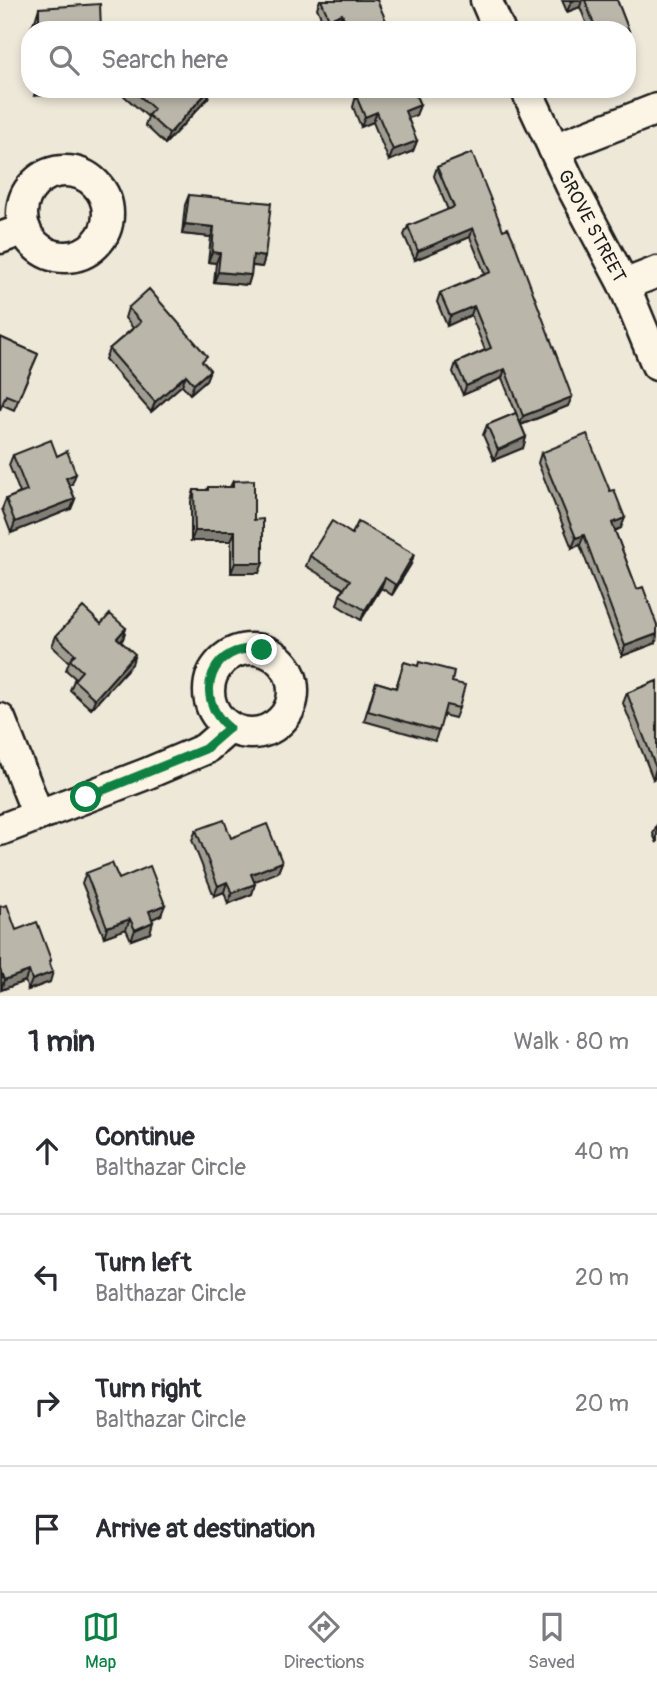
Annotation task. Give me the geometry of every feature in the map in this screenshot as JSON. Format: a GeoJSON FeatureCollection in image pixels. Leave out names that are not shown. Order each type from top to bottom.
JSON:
{"type":"FeatureCollection","features":[{"type":"Feature","properties":{"kind":"street"},"geometry":{"type":"LineString","coordinates":[[486,0],[495,21]]}},
{"type":"Feature","properties":{"kind":"street","name":"GROVE STREET"},"geometry":{"type":"LineString","coordinates":[[530,98],[624,285],[657,365]]}},
{"type":"Feature","properties":{"kind":"street"},"geometry":{"type":"LineString","coordinates":[[554,149],[657,109]]}},
{"type":"Feature","properties":{"kind":"street"},"geometry":{"type":"LineString","coordinates":[[624,285],[657,272]]}},
{"type":"Feature","properties":{"kind":"street"},"geometry":{"type":"LineString","coordinates":[[0,719],[38,815]]}},
{"type":"Feature","properties":{"kind":"street"},"geometry":{"type":"LineString","coordinates":[[0,830],[205,749],[229,728]]}},
{"type":"Feature","properties":{"kind":"building"},"geometry":{"type":"Polygon","coordinates":[[[321,0],[377,0],[386,21],[345,21],[342,14],[329,19],[321,0]]]}},
{"type":"Feature","properties":{"kind":"building"},"geometry":{"type":"Polygon","coordinates":[[[585,0],[617,0],[625,21],[593,21],[585,0]]]}},
{"type":"Feature","properties":{"kind":"building"},"geometry":{"type":"Polygon","coordinates":[[[100,4],[101,21],[34,21],[39,20],[39,8],[100,4]]]}},
{"type":"Feature","properties":{"kind":"building"},"geometry":{"type":"Polygon","coordinates":[[[142,98],[202,98],[169,134],[148,115],[154,109],[142,98]]]}},
{"type":"Feature","properties":{"kind":"building"},"geometry":{"type":"Polygon","coordinates":[[[357,98],[417,98],[420,105],[405,111],[417,141],[393,150],[377,112],[365,117],[357,98]]]}},
{"type":"Feature","properties":{"kind":"building"},"geometry":{"type":"Polygon","coordinates":[[[472,153],[503,230],[508,228],[513,239],[572,397],[523,416],[505,369],[466,386],[456,363],[491,348],[474,306],[450,316],[440,293],[491,272],[473,228],[418,251],[408,226],[454,207],[437,167],[472,153]]]}},
{"type":"Feature","properties":{"kind":"building"},"geometry":{"type":"Polygon","coordinates":[[[189,195],[271,203],[265,257],[253,255],[251,275],[218,272],[220,253],[212,252],[214,227],[185,224],[189,195]]]}},
{"type":"Feature","properties":{"kind":"building"},"geometry":{"type":"Polygon","coordinates":[[[149,289],[207,356],[202,361],[210,370],[194,384],[186,375],[155,402],[109,349],[141,322],[128,308],[149,289]]]}},
{"type":"Feature","properties":{"kind":"building"},"geometry":{"type":"Polygon","coordinates":[[[0,337],[38,354],[18,400],[6,395],[0,410],[0,337]]]}},
{"type":"Feature","properties":{"kind":"building"},"geometry":{"type":"Polygon","coordinates":[[[516,413],[526,437],[498,450],[487,425],[516,413]]]}},
{"type":"Feature","properties":{"kind":"building"},"geometry":{"type":"Polygon","coordinates":[[[587,434],[610,491],[614,490],[625,518],[612,523],[637,589],[643,587],[657,625],[657,634],[625,646],[584,535],[576,538],[541,453],[587,434]]]}},
{"type":"Feature","properties":{"kind":"building"},"geometry":{"type":"Polygon","coordinates":[[[51,440],[57,456],[67,451],[76,474],[66,478],[75,499],[15,522],[6,499],[27,491],[13,455],[51,440]]]}},
{"type":"Feature","properties":{"kind":"building"},"geometry":{"type":"Polygon","coordinates":[[[254,480],[254,520],[263,519],[263,563],[235,563],[235,531],[195,531],[194,490],[233,487],[233,481],[254,480]]]}},
{"type":"Feature","properties":{"kind":"building"},"geometry":{"type":"Polygon","coordinates":[[[332,521],[352,534],[358,522],[414,554],[396,585],[385,578],[365,610],[340,595],[350,580],[310,556],[332,521]]]}},
{"type":"Feature","properties":{"kind":"building"},"geometry":{"type":"Polygon","coordinates":[[[83,607],[101,624],[110,614],[126,628],[117,638],[135,654],[95,699],[74,680],[82,671],[70,660],[75,654],[56,636],[83,607]]]}},
{"type":"Feature","properties":{"kind":"building"},"geometry":{"type":"Polygon","coordinates":[[[404,662],[418,666],[419,662],[454,671],[452,682],[465,685],[459,708],[446,705],[439,731],[368,711],[376,682],[396,688],[404,662]]]}},
{"type":"Feature","properties":{"kind":"building"},"geometry":{"type":"Polygon","coordinates":[[[657,681],[657,768],[656,768],[627,693],[657,681]]]}},
{"type":"Feature","properties":{"kind":"building"},"geometry":{"type":"Polygon","coordinates":[[[224,820],[231,838],[267,824],[282,862],[251,874],[255,884],[232,893],[227,882],[218,886],[196,830],[224,820]]]}},
{"type":"Feature","properties":{"kind":"building"},"geometry":{"type":"Polygon","coordinates":[[[112,863],[119,879],[150,866],[165,905],[149,911],[153,922],[135,930],[130,919],[107,927],[86,873],[112,863]]]}},
{"type":"Feature","properties":{"kind":"building"},"geometry":{"type":"Polygon","coordinates":[[[7,905],[16,930],[37,922],[53,972],[32,980],[29,971],[4,980],[0,969],[0,907],[7,905]]]}},
{"type":"Feature","properties":{"kind":"route"},"geometry":{"type":"LineString","coordinates":[[86,797],[205,749],[229,728],[216,716],[209,699],[212,674],[230,654],[247,649],[262,650]]}}]}
